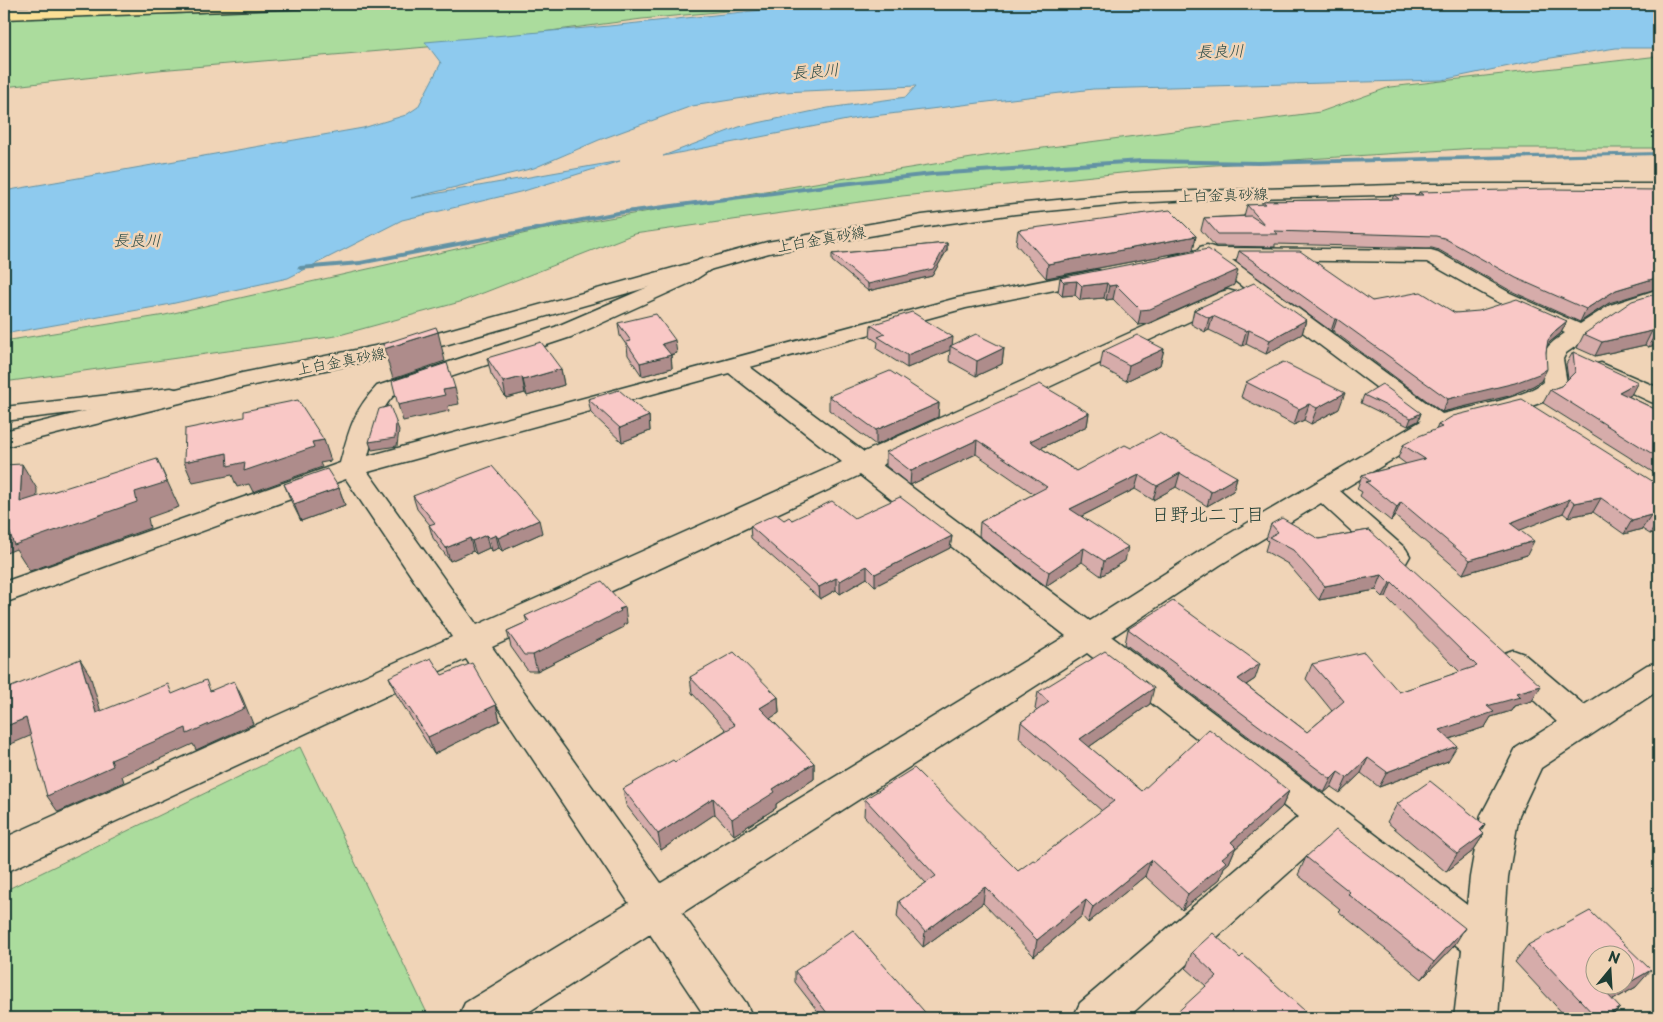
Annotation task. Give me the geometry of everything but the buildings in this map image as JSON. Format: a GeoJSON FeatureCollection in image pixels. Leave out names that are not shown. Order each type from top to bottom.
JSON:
{"type":"FeatureCollection","features":[{"type":"Feature","properties":{"kind":"main road"},"geometry":{"type":"LineString","coordinates":[[4,13],[192,10],[336,4]]}},
{"type":"Feature","properties":{"kind":"street"},"geometry":{"type":"LineString","coordinates":[[4,13],[180,4]]}},
{"type":"Feature","properties":{"kind":"street","name":"上白金真砂線"},"geometry":{"type":"LineString","coordinates":[[4,439],[242,380],[437,340],[554,309],[767,248],[922,221],[1015,209],[1131,198],[1217,194],[1368,190],[1659,189]]}},
{"type":"Feature","properties":{"kind":"street"},"geometry":{"type":"LineString","coordinates":[[1203,247],[1438,422]]}},
{"type":"Feature","properties":{"kind":"street"},"geometry":{"type":"LineString","coordinates":[[1160,263],[1203,247],[1432,256],[1503,296],[1568,341],[1659,398]]}},
{"type":"Feature","properties":{"kind":"street"},"geometry":{"type":"LineString","coordinates":[[706,264],[683,279],[563,332],[385,391],[369,411],[352,468],[731,1018]]}},
{"type":"Feature","properties":{"kind":"street"},"geometry":{"type":"LineString","coordinates":[[4,593],[352,468],[964,302],[1121,271]]}},
{"type":"Feature","properties":{"kind":"street"},"geometry":{"type":"LineString","coordinates":[[4,856],[1254,285]]}},
{"type":"Feature","properties":{"kind":"street"},"geometry":{"type":"LineString","coordinates":[[480,1018],[1088,637],[1210,558],[1438,422],[1532,409],[1555,384],[1552,359],[1568,341],[1618,309],[1659,296]]}},
{"type":"Feature","properties":{"kind":"street"},"geometry":{"type":"LineString","coordinates":[[733,365],[863,462],[1088,637],[1325,817],[1484,943]]}},
{"type":"Feature","properties":{"kind":"street"},"geometry":{"type":"LineString","coordinates":[[4,414],[196,392]]}},
{"type":"Feature","properties":{"kind":"street"},"geometry":{"type":"LineString","coordinates":[[1323,490],[1419,576]]}},
{"type":"Feature","properties":{"kind":"street"},"geometry":{"type":"LineString","coordinates":[[1492,643],[1581,723]]}},
{"type":"Feature","properties":{"kind":"street"},"geometry":{"type":"LineString","coordinates":[[1476,1018],[1489,877],[1500,815],[1528,758],[1659,674]]}},
{"type":"Feature","properties":{"kind":"street"},"geometry":{"type":"LineString","coordinates":[[1095,1018],[1325,817]]}},
{"type":"Feature","properties":{"kind":"green space"},"geometry":{"type":"Polygon","coordinates":[[[4,4],[274,4],[196,8],[4,12],[4,4]]]}},
{"type":"Feature","properties":{"kind":"green space"},"geometry":{"type":"Polygon","coordinates":[[[378,4],[802,4],[642,19],[427,47],[158,70],[4,87],[4,17],[175,14],[378,4]]]}},
{"type":"Feature","properties":{"kind":"green space"},"geometry":{"type":"Polygon","coordinates":[[[1659,56],[1659,148],[1477,148],[1169,168],[902,196],[634,234],[460,302],[336,336],[4,382],[4,341],[165,315],[540,230],[759,192],[997,154],[1320,112],[1390,87],[1659,56]]]}},
{"type":"Feature","properties":{"kind":"green space"},"geometry":{"type":"Polygon","coordinates":[[[300,747],[426,1011],[415,1018],[4,1018],[4,891],[300,747]]]}},
{"type":"Feature","properties":{"kind":"water","name":"長良川"},"geometry":{"type":"Polygon","coordinates":[[[820,4],[1659,4],[1659,48],[1616,48],[1538,60],[1442,80],[1093,89],[857,118],[663,156],[739,127],[828,108],[906,97],[916,86],[782,92],[692,106],[599,140],[534,168],[411,198],[620,161],[524,191],[402,220],[288,278],[166,305],[4,334],[4,191],[363,128],[406,115],[418,107],[441,63],[425,42],[609,26],[820,4]]]}},
{"type":"Feature","properties":{"kind":"waterway"},"geometry":{"type":"LineString","coordinates":[[300,268],[360,263],[618,213],[932,174],[1142,161],[1258,163],[1659,153]]}},
{"type":"Feature","properties":{"kind":"district","name":"日野北二丁目"},"geometry":{"type":"Point","coordinates":[1208,513]}}]}
